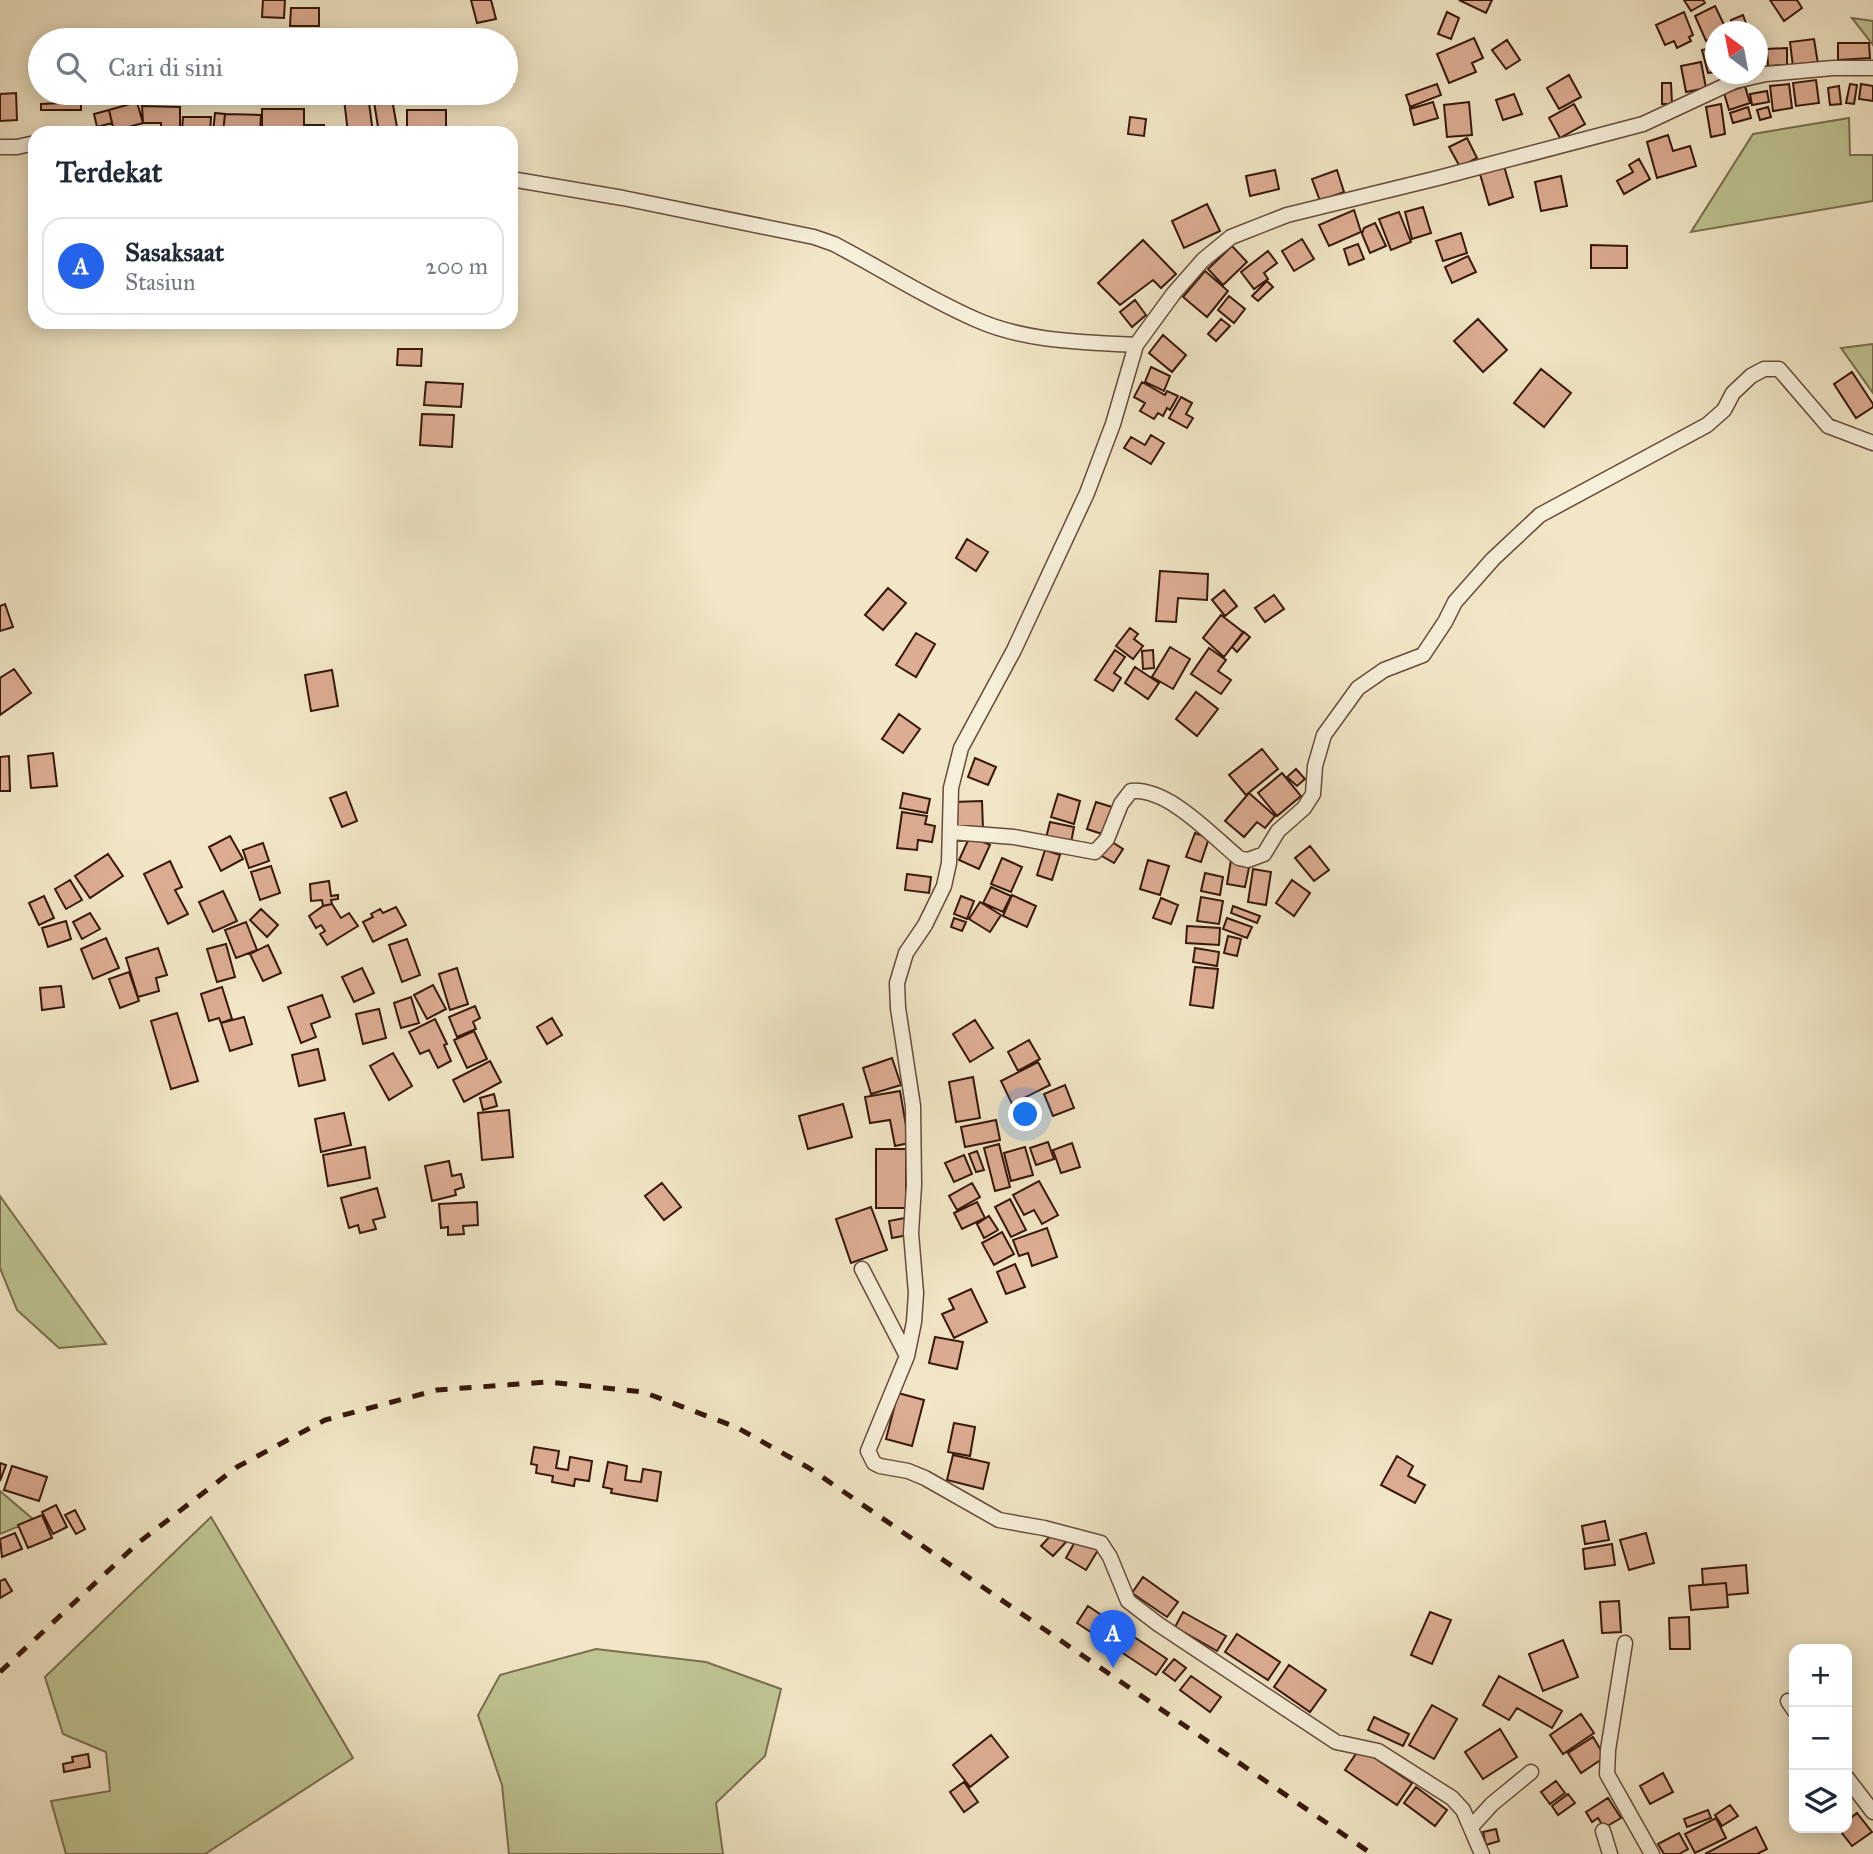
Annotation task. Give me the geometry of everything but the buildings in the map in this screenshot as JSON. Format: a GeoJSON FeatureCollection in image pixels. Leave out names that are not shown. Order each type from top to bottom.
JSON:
{"type":"FeatureCollection","features":[{"type":"Feature","properties":{"kind":"street"},"geometry":{"type":"LineString","coordinates":[[1482,1854],[1463,1810],[1452,1798],[1378,1751],[1336,1742],[1158,1624],[1128,1601],[1110,1557],[1101,1543],[999,1520],[925,1478],[874,1463],[868,1451],[907,1356],[914,1322],[916,1293],[911,1233],[914,1185],[913,1106],[898,1008],[897,983],[906,953],[925,925],[944,886],[949,863],[951,788],[961,748],[1014,650],[1087,493],[1136,345],[1174,293],[1203,260],[1231,237],[1287,215],[1643,124],[1707,93],[1745,79],[1833,68],[1873,68]]}},
{"type":"Feature","properties":{"kind":"street"},"geometry":{"type":"LineString","coordinates":[[0,147],[28,145]]}},
{"type":"Feature","properties":{"kind":"street"},"geometry":{"type":"LineString","coordinates":[[518,179],[814,237],[834,244],[978,321],[1026,335],[1068,341],[1136,345]]}},
{"type":"Feature","properties":{"kind":"street"},"geometry":{"type":"LineString","coordinates":[[951,832],[1014,837],[1095,852],[1107,839],[1121,804],[1131,791],[1146,790],[1171,802],[1239,858],[1248,860],[1264,854],[1278,831],[1304,808],[1313,794],[1315,766],[1324,735],[1358,688],[1384,670],[1423,655],[1455,602],[1493,559],[1540,515],[1707,425],[1724,410],[1733,393],[1763,369],[1779,369],[1828,426],[1873,443]]}},
{"type":"Feature","properties":{"kind":"street"},"geometry":{"type":"LineString","coordinates":[[862,1269],[907,1356]]}},
{"type":"Feature","properties":{"kind":"street"},"geometry":{"type":"LineString","coordinates":[[1625,1643],[1608,1750],[1607,1774],[1652,1854]]}},
{"type":"Feature","properties":{"kind":"street"},"geometry":{"type":"LineString","coordinates":[[1471,1827],[1492,1804],[1531,1772]]}},
{"type":"Feature","properties":{"kind":"street"},"geometry":{"type":"LineString","coordinates":[[1852,1785],[1873,1812]]}},
{"type":"Feature","properties":{"kind":"street"},"geometry":{"type":"LineString","coordinates":[[1603,1831],[1610,1854]]}},
{"type":"Feature","properties":{"kind":"green space"},"geometry":{"type":"Polygon","coordinates":[[[1852,18],[1873,21],[1873,45],[1852,18]]]}},
{"type":"Feature","properties":{"kind":"green space"},"geometry":{"type":"Polygon","coordinates":[[[1849,118],[1850,155],[1873,155],[1873,201],[1691,232],[1753,134],[1849,118]]]}},
{"type":"Feature","properties":{"kind":"green space"},"geometry":{"type":"Polygon","coordinates":[[[1873,344],[1873,393],[1841,348],[1873,344]]]}},
{"type":"Feature","properties":{"kind":"green space"},"geometry":{"type":"Polygon","coordinates":[[[0,1196],[106,1344],[59,1348],[17,1310],[0,1268],[0,1196]]]}},
{"type":"Feature","properties":{"kind":"green space"},"geometry":{"type":"Polygon","coordinates":[[[0,1491],[34,1520],[0,1534],[0,1491]]]}},
{"type":"Feature","properties":{"kind":"green space"},"geometry":{"type":"Polygon","coordinates":[[[211,1517],[353,1758],[205,1854],[66,1854],[51,1801],[110,1791],[106,1752],[63,1734],[45,1677],[211,1517]]]}},
{"type":"Feature","properties":{"kind":"green space"},"geometry":{"type":"Polygon","coordinates":[[[596,1649],[706,1662],[781,1689],[765,1756],[716,1803],[723,1854],[509,1854],[502,1785],[478,1715],[500,1675],[596,1649]]]}},
{"type":"Feature","properties":{"kind":"railway"},"geometry":{"type":"LineString","coordinates":[[0,1672],[138,1543],[237,1467],[325,1420],[437,1390],[547,1382],[643,1392],[736,1427],[809,1468],[1372,1854]]}},
{"type":"Feature","properties":{"kind":"place","name":"Sasaksaat"},"geometry":{"type":"Point","coordinates":[1113,1668]}}]}
